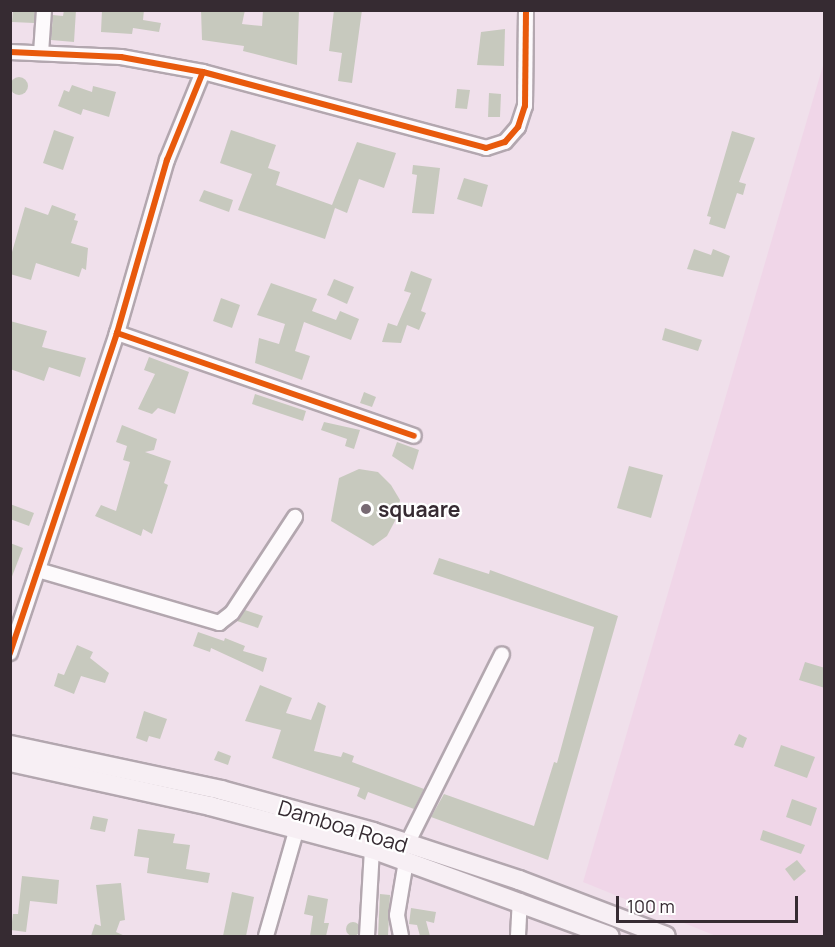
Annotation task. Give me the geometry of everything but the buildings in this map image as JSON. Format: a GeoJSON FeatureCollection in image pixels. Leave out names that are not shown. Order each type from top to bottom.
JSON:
{"type":"FeatureCollection","features":[{"type":"Feature","properties":{"kind":"main road","name":"Damboa Road"},"geometry":{"type":"LineString","coordinates":[[10,745],[221,790],[406,852],[519,880],[666,936]]}},
{"type":"Feature","properties":{"kind":"main road","name":"Damboa Road"},"geometry":{"type":"LineString","coordinates":[[10,762],[297,828],[372,849],[406,852],[520,901],[610,936]]}},
{"type":"Feature","properties":{"kind":"street"},"geometry":{"type":"LineString","coordinates":[[41,53],[44,10]]}},
{"type":"Feature","properties":{"kind":"street"},"geometry":{"type":"LineString","coordinates":[[10,52],[121,57],[203,72],[486,148],[505,142],[518,128],[525,105],[526,10]]}},
{"type":"Feature","properties":{"kind":"street"},"geometry":{"type":"LineString","coordinates":[[10,653],[117,333],[167,160],[203,72]]}},
{"type":"Feature","properties":{"kind":"street"},"geometry":{"type":"LineString","coordinates":[[117,333],[414,436]]}},
{"type":"Feature","properties":{"kind":"street"},"geometry":{"type":"LineString","coordinates":[[38,570],[219,623],[232,613],[295,517]]}},
{"type":"Feature","properties":{"kind":"street"},"geometry":{"type":"LineString","coordinates":[[401,936],[398,915],[406,852],[502,654]]}},
{"type":"Feature","properties":{"kind":"street"},"geometry":{"type":"LineString","coordinates":[[266,936],[297,828]]}},
{"type":"Feature","properties":{"kind":"street"},"geometry":{"type":"LineString","coordinates":[[367,936],[372,849]]}},
{"type":"Feature","properties":{"kind":"street"},"geometry":{"type":"LineString","coordinates":[[518,936],[520,901]]}},
{"type":"Feature","properties":{"kind":"shaded area"},"geometry":{"type":"Polygon","coordinates":[[[824,62],[824,936],[716,936],[583,882],[824,62]]]}},
{"type":"Feature","properties":{"kind":"cycle path"},"geometry":{"type":"LineString","coordinates":[[10,52],[121,57],[203,72],[486,148],[505,142],[518,127],[525,106],[526,10]]}},
{"type":"Feature","properties":{"kind":"cycle path"},"geometry":{"type":"LineString","coordinates":[[10,653],[117,333],[167,160],[203,72]]}},
{"type":"Feature","properties":{"kind":"cycle path"},"geometry":{"type":"LineString","coordinates":[[117,333],[414,436]]}},
{"type":"Feature","properties":{"kind":"place","name":"squaare"},"geometry":{"type":"Point","coordinates":[366,509]}}]}
